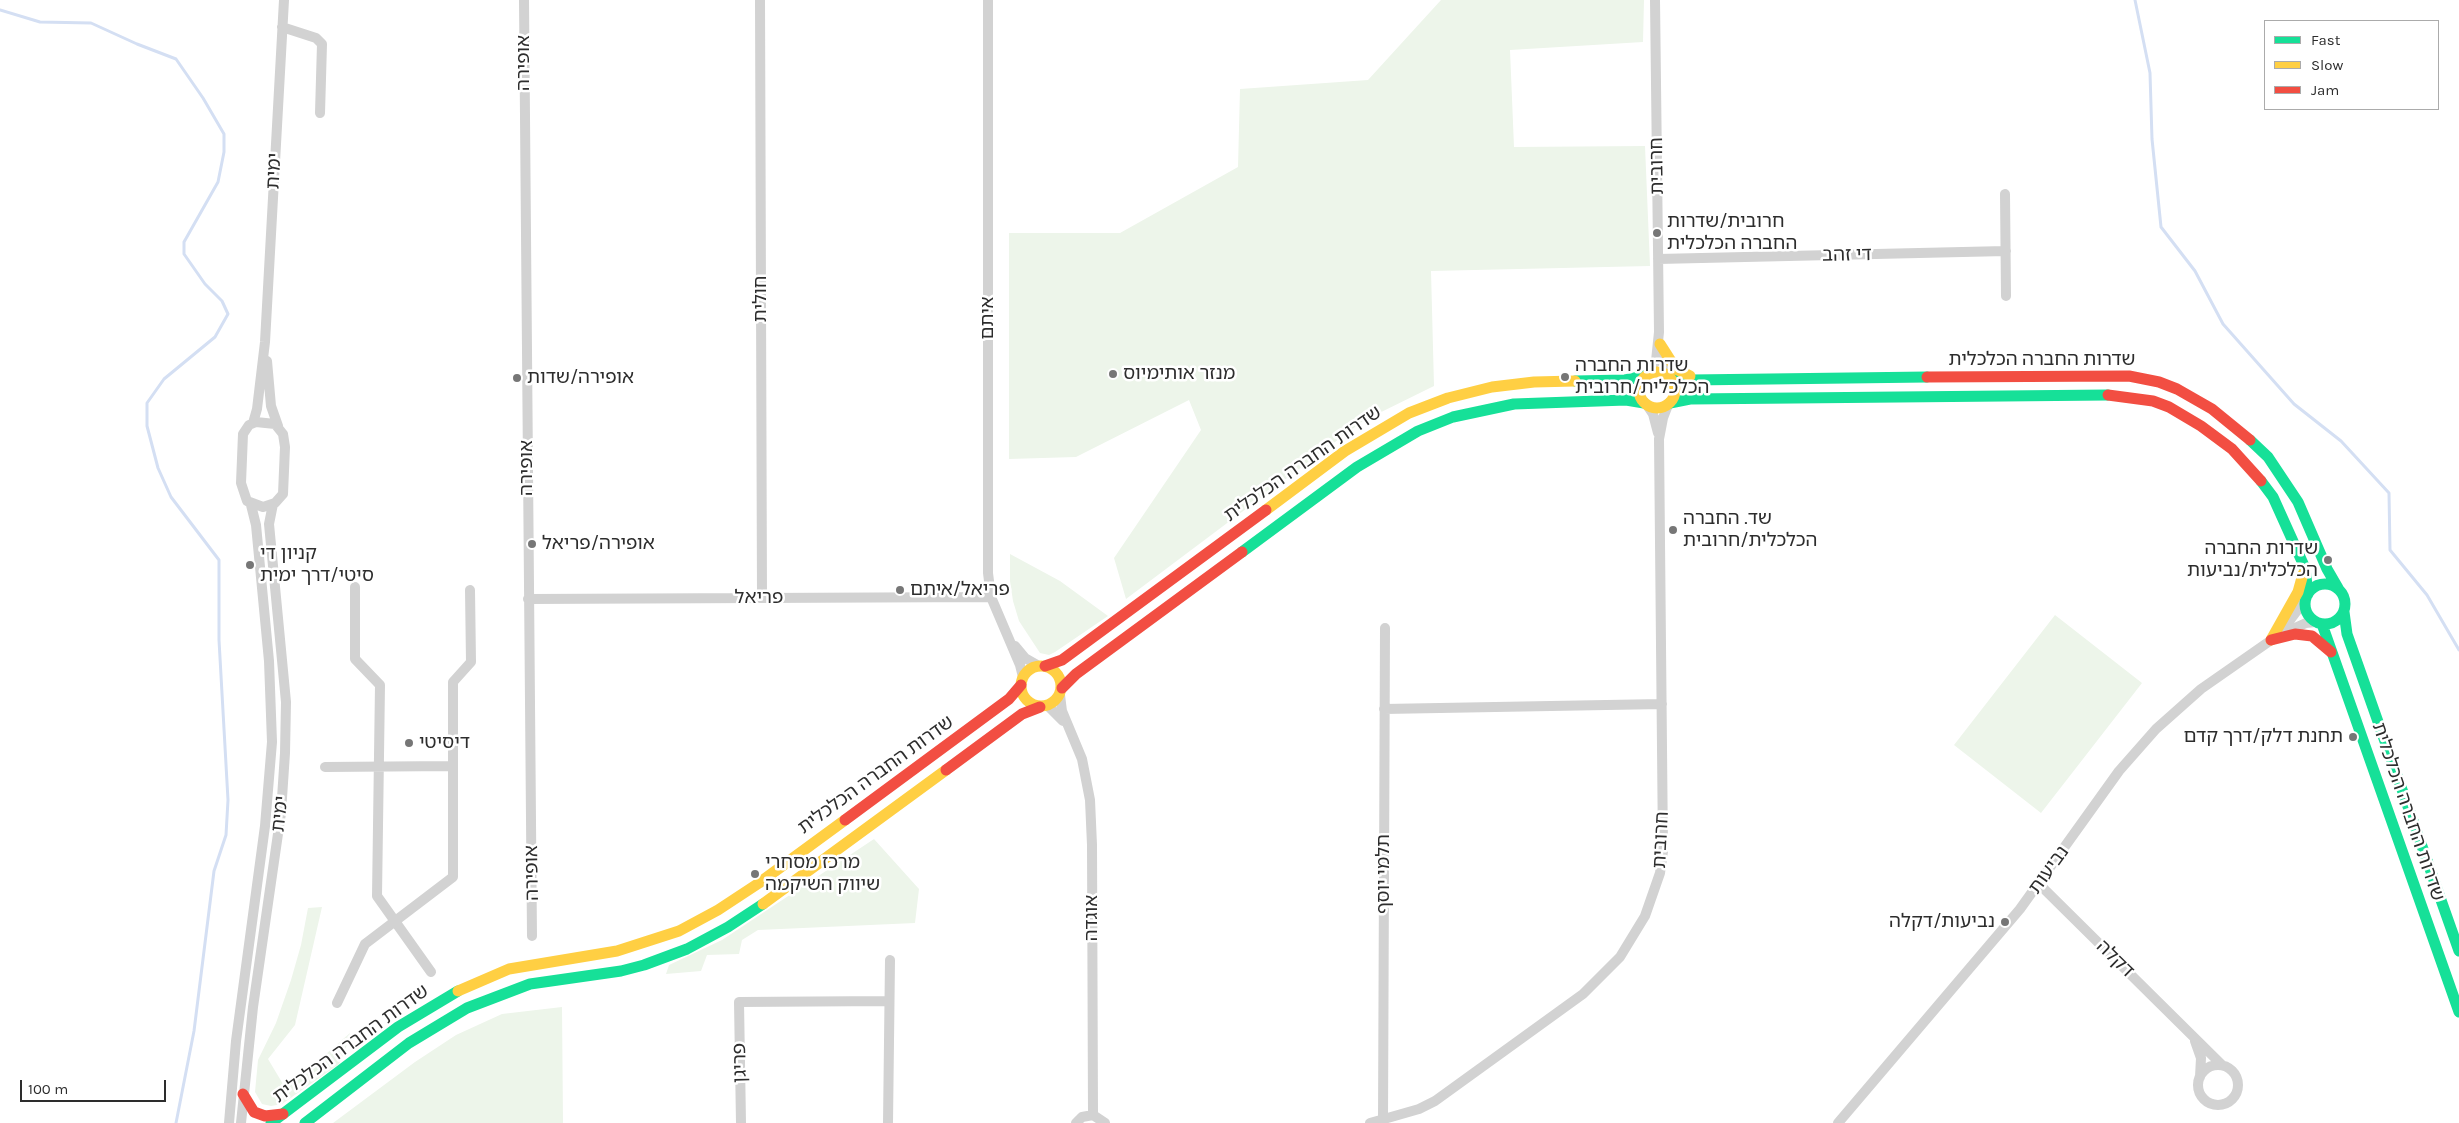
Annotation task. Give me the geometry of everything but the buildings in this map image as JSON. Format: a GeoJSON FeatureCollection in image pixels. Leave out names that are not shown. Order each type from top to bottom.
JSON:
{"type":"FeatureCollection","features":[{"type":"Feature","properties":{"kind":"main road"},"geometry":{"type":"LineString","coordinates":[[1660,344],[1676,369],[1683,374],[1705,380]]}},
{"type":"Feature","properties":{"kind":"main road"},"geometry":{"type":"LineString","coordinates":[[1657,371],[1669,375],[1676,387],[1676,393],[1669,404],[1657,408],[1646,404],[1639,392],[1639,387],[1646,375],[1657,371]]}},
{"type":"Feature","properties":{"kind":"main road","name":"שדרות החברה הכלכלית"},"geometry":{"type":"LineString","coordinates":[[1042,666],[1062,660],[1345,451],[1409,413],[1448,398],[1492,387],[1534,382],[1625,380],[1646,375]]}},
{"type":"Feature","properties":{"kind":"main road","name":"שדרות החברה הכלכלית"},"geometry":{"type":"LineString","coordinates":[[1669,375],[1705,380],[2113,375],[2159,382],[2177,389],[2212,409],[2246,434],[2268,457],[2298,502],[2327,569],[2338,588]]}},
{"type":"Feature","properties":{"kind":"main road","name":"שדרות החברה הכלכלית"},"geometry":{"type":"LineString","coordinates":[[1669,404],[1700,399],[2113,395],[2140,398],[2169,407],[2185,415],[2221,440],[2244,461],[2273,497],[2308,579],[2307,597]]}},
{"type":"Feature","properties":{"kind":"main road","name":"שדרות החברה הכלכלית"},"geometry":{"type":"LineString","coordinates":[[1061,692],[1076,674],[1356,467],[1418,431],[1454,417],[1514,404],[1626,400],[1646,404]]}},
{"type":"Feature","properties":{"kind":"main road"},"geometry":{"type":"LineString","coordinates":[[2274,638],[2298,592],[2303,572],[2301,559]]}},
{"type":"Feature","properties":{"kind":"main road"},"geometry":{"type":"LineString","coordinates":[[2325,584],[2338,588],[2345,599],[2344,612],[2335,622],[2319,623],[2307,612],[2307,597],[2318,585],[2325,584]]}},
{"type":"Feature","properties":{"kind":"main road","name":"שדרות החברה הכלכלית"},"geometry":{"type":"LineString","coordinates":[[2344,612],[2347,634],[2459,951]]}},
{"type":"Feature","properties":{"kind":"main road","name":"שדרות החברה הכלכלית"},"geometry":{"type":"LineString","coordinates":[[2319,623],[2336,659],[2459,1012]]}},
{"type":"Feature","properties":{"kind":"main road"},"geometry":{"type":"LineString","coordinates":[[2274,638],[2295,634],[2312,636],[2326,645],[2336,659]]}},
{"type":"Feature","properties":{"kind":"main road"},"geometry":{"type":"LineString","coordinates":[[1042,666],[1059,676],[1061,692],[1044,706],[1028,702],[1022,692],[1022,681],[1027,672],[1042,666]]}},
{"type":"Feature","properties":{"kind":"main road","name":"שדרות החברה הכלכלית"},"geometry":{"type":"LineString","coordinates":[[271,1123],[404,1023],[458,990],[509,969],[603,954],[638,946],[679,931],[718,910],[759,883],[1009,699],[1022,681]]}},
{"type":"Feature","properties":{"kind":"main road","name":"שדרות החברה הכלכלית"},"geometry":{"type":"LineString","coordinates":[[304,1123],[410,1043],[467,1008],[530,984],[644,965],[687,949],[728,927],[770,900],[1022,714],[1044,706]]}},
{"type":"Feature","properties":{"kind":"main road"},"geometry":{"type":"LineString","coordinates":[[243,1094],[246,1102],[254,1112],[265,1116],[283,1114]]}},
{"type":"Feature","properties":{"kind":"street","name":"ימית"},"geometry":{"type":"LineString","coordinates":[[229,1123],[236,1041],[266,817],[272,742],[269,660],[256,525],[251,505],[242,491],[240,448],[243,434],[246,428],[253,423],[257,409],[265,342],[284,0]]}},
{"type":"Feature","properties":{"kind":"street","name":"אופירה"},"geometry":{"type":"LineString","coordinates":[[524,0],[532,936]]}},
{"type":"Feature","properties":{"kind":"street","name":"חולית"},"geometry":{"type":"LineString","coordinates":[[760,0],[762,598]]}},
{"type":"Feature","properties":{"kind":"street","name":"איתם"},"geometry":{"type":"LineString","coordinates":[[988,0],[988,573],[991,597],[1020,665],[1022,681]]}},
{"type":"Feature","properties":{"kind":"street","name":"חרובית"},"geometry":{"type":"LineString","coordinates":[[1655,0],[1659,332],[1660,344],[1669,375]]}},
{"type":"Feature","properties":{"kind":"street"},"geometry":{"type":"LineString","coordinates":[[282,28],[316,38],[322,44],[320,113]]}},
{"type":"Feature","properties":{"kind":"street"},"geometry":{"type":"LineString","coordinates":[[2006,194],[2006,296]]}},
{"type":"Feature","properties":{"kind":"street","name":"די זהב"},"geometry":{"type":"LineString","coordinates":[[1658,259],[2006,251]]}},
{"type":"Feature","properties":{"kind":"street","name":"חרובית"},"geometry":{"type":"LineString","coordinates":[[1646,375],[1656,361],[1659,332]]}},
{"type":"Feature","properties":{"kind":"street","name":"ימית"},"geometry":{"type":"LineString","coordinates":[[241,1123],[253,1007],[281,812],[285,753],[286,702],[269,524],[273,504],[280,499],[284,488],[284,439],[271,406],[265,342]]}},
{"type":"Feature","properties":{"kind":"street","name":"חרובית"},"geometry":{"type":"LineString","coordinates":[[1370,1123],[1420,1109],[1456,1087],[1583,994],[1620,957],[1634,937],[1653,896],[1663,851],[1659,439],[1653,414],[1646,404]]}},
{"type":"Feature","properties":{"kind":"street","name":"חרובית"},"geometry":{"type":"LineString","coordinates":[[1659,439],[1669,404]]}},
{"type":"Feature","properties":{"kind":"street"},"geometry":{"type":"LineString","coordinates":[[253,423],[269,422],[278,426]]}},
{"type":"Feature","properties":{"kind":"street"},"geometry":{"type":"LineString","coordinates":[[251,505],[263,507],[273,504]]}},
{"type":"Feature","properties":{"kind":"street"},"geometry":{"type":"LineString","coordinates":[[355,587],[355,659],[380,685],[377,896],[430,972]]}},
{"type":"Feature","properties":{"kind":"street"},"geometry":{"type":"LineString","coordinates":[[337,1003],[365,944],[394,920],[453,877],[452,682],[472,662],[470,590]]}},
{"type":"Feature","properties":{"kind":"street","name":"פריאל"},"geometry":{"type":"LineString","coordinates":[[528,599],[991,597]]}},
{"type":"Feature","properties":{"kind":"street","name":"נביעות"},"geometry":{"type":"LineString","coordinates":[[2274,638],[2307,597]]}},
{"type":"Feature","properties":{"kind":"street","name":"נביעות"},"geometry":{"type":"LineString","coordinates":[[1838,1123],[2039,884],[2119,771],[2156,729],[2201,689],[2274,638],[2306,623],[2319,623]]}},
{"type":"Feature","properties":{"kind":"street","name":"תלמי יוסף"},"geometry":{"type":"LineString","coordinates":[[1383,1120],[1384,628]]}},
{"type":"Feature","properties":{"kind":"street","name":"איתם"},"geometry":{"type":"LineString","coordinates":[[1006,634],[1025,658],[1042,666]]}},
{"type":"Feature","properties":{"kind":"street","name":"אוגדה"},"geometry":{"type":"LineString","coordinates":[[1061,692],[1067,726],[1082,759],[1090,800],[1093,1115]]}},
{"type":"Feature","properties":{"kind":"street"},"geometry":{"type":"LineString","coordinates":[[1384,709],[1662,704]]}},
{"type":"Feature","properties":{"kind":"street","name":"אוגדה"},"geometry":{"type":"LineString","coordinates":[[1044,706],[1067,726]]}},
{"type":"Feature","properties":{"kind":"street"},"geometry":{"type":"LineString","coordinates":[[325,767],[453,766]]}},
{"type":"Feature","properties":{"kind":"street","name":"דקלה"},"geometry":{"type":"LineString","coordinates":[[2039,884],[2222,1065]]}},
{"type":"Feature","properties":{"kind":"street"},"geometry":{"type":"LineString","coordinates":[[888,1123],[890,960]]}},
{"type":"Feature","properties":{"kind":"street","name":"פריגן"},"geometry":{"type":"LineString","coordinates":[[741,1123],[740,1002],[889,1001]]}},
{"type":"Feature","properties":{"kind":"street","name":"דקלה"},"geometry":{"type":"LineString","coordinates":[[2191,1033],[2201,1058],[2200,1076]]}},
{"type":"Feature","properties":{"kind":"street"},"geometry":{"type":"LineString","coordinates":[[2222,1065],[2233,1071],[2238,1083],[2235,1096],[2225,1104],[2218,1105],[2206,1100],[2199,1089],[2200,1076],[2209,1067],[2222,1065]]}},
{"type":"Feature","properties":{"kind":"street"},"geometry":{"type":"LineString","coordinates":[[1076,1123],[1082,1117],[1093,1115],[1105,1123]]}},
{"type":"Feature","properties":{"kind":"shaded area"},"geometry":{"type":"Polygon","coordinates":[[[1441,0],[1644,0],[1643,42],[1510,50],[1514,147],[1645,146],[1650,266],[1431,271],[1434,386],[1363,421],[1126,599],[1114,558],[1201,430],[1189,400],[1076,457],[1009,459],[1009,233],[1120,233],[1238,167],[1240,89],[1368,80],[1441,0]]]}},
{"type":"Feature","properties":{"kind":"shaded area"},"geometry":{"type":"Polygon","coordinates":[[[1010,554],[1060,581],[1108,616],[1055,652],[1049,655],[1040,653],[1019,621],[1010,581],[1010,554]]]}},
{"type":"Feature","properties":{"kind":"shaded area"},"geometry":{"type":"Polygon","coordinates":[[[2055,615],[2142,683],[2041,813],[1954,745],[2055,615]]]}},
{"type":"Feature","properties":{"kind":"shaded area"},"geometry":{"type":"Polygon","coordinates":[[[874,839],[919,889],[915,923],[758,930],[742,940],[739,954],[707,955],[701,971],[666,974],[669,965],[722,940],[874,839]]]}},
{"type":"Feature","properties":{"kind":"shaded area"},"geometry":{"type":"Polygon","coordinates":[[[322,907],[295,1025],[268,1059],[286,1089],[350,1033],[345,1051],[339,1064],[282,1104],[271,1106],[262,1104],[255,1092],[258,1060],[276,1023],[291,980],[301,945],[308,908],[322,907]]]}},
{"type":"Feature","properties":{"kind":"shaded area"},"geometry":{"type":"Polygon","coordinates":[[[562,1007],[563,1123],[333,1123],[415,1062],[456,1035],[502,1014],[562,1007]]]}},
{"type":"Feature","properties":{"kind":"waterway"},"geometry":{"type":"LineString","coordinates":[[2135,0],[2150,73],[2152,139],[2161,227],[2195,271],[2223,324],[2294,404],[2341,441],[2389,493],[2390,550],[2427,595],[2459,650]]}},
{"type":"Feature","properties":{"kind":"waterway"},"geometry":{"type":"LineString","coordinates":[[0,10],[40,22],[91,23],[176,59],[203,98],[224,134],[224,152],[218,182],[184,242],[184,254],[205,284],[222,301],[228,314],[215,337],[164,379],[147,403],[147,426],[158,468],[171,497],[219,560],[219,640],[228,800],[226,835],[214,871],[194,1031],[176,1123]]}},
{"type":"Feature","properties":{"kind":"traffic: fast"},"geometry":{"type":"LineString","coordinates":[[1575,381],[1625,380],[1644,376]]}},
{"type":"Feature","properties":{"kind":"traffic: fast"},"geometry":{"type":"LineString","coordinates":[[1671,377],[1691,380],[1927,377]]}},
{"type":"Feature","properties":{"kind":"traffic: fast"},"geometry":{"type":"LineString","coordinates":[[1670,403],[1690,399],[2108,395]]}},
{"type":"Feature","properties":{"kind":"traffic: fast"},"geometry":{"type":"LineString","coordinates":[[1242,552],[1357,467],[1418,431],[1453,417],[1514,404],[1626,400],[1644,403]]}},
{"type":"Feature","properties":{"kind":"traffic: fast"},"geometry":{"type":"LineString","coordinates":[[2250,440],[2268,457],[2298,502],[2327,569],[2338,588]]}},
{"type":"Feature","properties":{"kind":"traffic: fast"},"geometry":{"type":"LineString","coordinates":[[2261,481],[2273,497],[2305,568],[2308,594]]}},
{"type":"Feature","properties":{"kind":"traffic: fast"},"geometry":{"type":"LineString","coordinates":[[2329,584],[2336,587],[2342,593],[2345,604],[2344,612],[2336,621],[2329,624],[2321,624],[2314,621],[2306,612],[2305,600],[2308,593],[2317,585],[2329,584]]}},
{"type":"Feature","properties":{"kind":"traffic: fast"},"geometry":{"type":"LineString","coordinates":[[2344,612],[2347,634],[2459,951]]}},
{"type":"Feature","properties":{"kind":"traffic: fast"},"geometry":{"type":"LineString","coordinates":[[2322,624],[2459,1012]]}},
{"type":"Feature","properties":{"kind":"traffic: fast"},"geometry":{"type":"LineString","coordinates":[[305,1123],[409,1043],[467,1008],[530,984],[621,971],[644,965],[687,949],[728,927],[763,904]]}},
{"type":"Feature","properties":{"kind":"traffic: fast"},"geometry":{"type":"LineString","coordinates":[[271,1123],[398,1027],[458,991]]}},
{"type":"Feature","properties":{"kind":"traffic: slow"},"geometry":{"type":"LineString","coordinates":[[1660,344],[1676,369],[1690,376]]}},
{"type":"Feature","properties":{"kind":"traffic: slow"},"geometry":{"type":"LineString","coordinates":[[1657,372],[1664,373],[1670,377],[1674,383],[1675,390],[1674,397],[1670,403],[1664,407],[1657,408],[1650,407],[1644,403],[1640,397],[1639,390],[1640,383],[1644,377],[1650,373],[1657,372]]}},
{"type":"Feature","properties":{"kind":"traffic: slow"},"geometry":{"type":"LineString","coordinates":[[1266,510],[1345,451],[1409,413],[1448,398],[1492,387],[1534,382],[1575,381]]}},
{"type":"Feature","properties":{"kind":"traffic: slow"},"geometry":{"type":"LineString","coordinates":[[2271,640],[2298,592],[2303,574]]}},
{"type":"Feature","properties":{"kind":"traffic: slow"},"geometry":{"type":"LineString","coordinates":[[1045,666],[1052,669],[1058,675],[1061,686],[1060,694],[1052,703],[1045,706],[1037,706],[1030,703],[1022,694],[1021,682],[1024,675],[1033,667],[1045,666]]}},
{"type":"Feature","properties":{"kind":"traffic: slow"},"geometry":{"type":"LineString","coordinates":[[763,904],[946,770]]}},
{"type":"Feature","properties":{"kind":"traffic: slow"},"geometry":{"type":"LineString","coordinates":[[458,991],[509,969],[617,951],[679,931],[718,910],[759,883],[845,820]]}},
{"type":"Feature","properties":{"kind":"traffic: jam"},"geometry":{"type":"LineString","coordinates":[[1927,377],[2129,376],[2159,382],[2177,389],[2212,409],[2250,440]]}},
{"type":"Feature","properties":{"kind":"traffic: jam"},"geometry":{"type":"LineString","coordinates":[[2108,395],[2153,401],[2169,407],[2201,426],[2232,449],[2261,481]]}},
{"type":"Feature","properties":{"kind":"traffic: jam"},"geometry":{"type":"LineString","coordinates":[[1045,666],[1062,660],[1266,510]]}},
{"type":"Feature","properties":{"kind":"traffic: jam"},"geometry":{"type":"LineString","coordinates":[[1062,688],[1076,674],[1242,552]]}},
{"type":"Feature","properties":{"kind":"traffic: jam"},"geometry":{"type":"LineString","coordinates":[[2271,640],[2295,634],[2312,636],[2331,652]]}},
{"type":"Feature","properties":{"kind":"traffic: jam"},"geometry":{"type":"LineString","coordinates":[[845,820],[1009,699],[1021,685]]}},
{"type":"Feature","properties":{"kind":"traffic: jam"},"geometry":{"type":"LineString","coordinates":[[946,770],[1022,714],[1040,707]]}},
{"type":"Feature","properties":{"kind":"traffic: jam"},"geometry":{"type":"LineString","coordinates":[[243,1094],[254,1112],[265,1116],[283,1114]]}},
{"type":"Feature","properties":{"kind":"place","name":"חרובית/שדרות החברה הכלכלית"},"geometry":{"type":"Point","coordinates":[1657,233]}},
{"type":"Feature","properties":{"kind":"place","name":"מנזר אותימיוס"},"geometry":{"type":"Point","coordinates":[1113,374]}},
{"type":"Feature","properties":{"kind":"place","name":"שדרות החברה הכלכלית/חרובית"},"geometry":{"type":"Point","coordinates":[1565,377]}},
{"type":"Feature","properties":{"kind":"place","name":"אופירה/שדות"},"geometry":{"type":"Point","coordinates":[517,378]}},
{"type":"Feature","properties":{"kind":"place","name":"שד. החברה הכלכלית/חרובית"},"geometry":{"type":"Point","coordinates":[1673,530]}},
{"type":"Feature","properties":{"kind":"place","name":"אופירה/פריאל"},"geometry":{"type":"Point","coordinates":[532,544]}},
{"type":"Feature","properties":{"kind":"place","name":"שדרות החברה הכלכלית/נביעות"},"geometry":{"type":"Point","coordinates":[2328,560]}},
{"type":"Feature","properties":{"kind":"place","name":"קניון די סיטי/דרך ימית"},"geometry":{"type":"Point","coordinates":[250,565]}},
{"type":"Feature","properties":{"kind":"place","name":"פריאל/איתם"},"geometry":{"type":"Point","coordinates":[900,590]}},
{"type":"Feature","properties":{"kind":"place","name":"תחנת דלק/דרך קדם"},"geometry":{"type":"Point","coordinates":[2353,737]}},
{"type":"Feature","properties":{"kind":"place","name":"דיסיטי"},"geometry":{"type":"Point","coordinates":[409,743]}},
{"type":"Feature","properties":{"kind":"place","name":"מרכז מסחרי שיווק השיקמה"},"geometry":{"type":"Point","coordinates":[755,874]}},
{"type":"Feature","properties":{"kind":"place","name":"נביעות/דקלה"},"geometry":{"type":"Point","coordinates":[2005,922]}}]}
